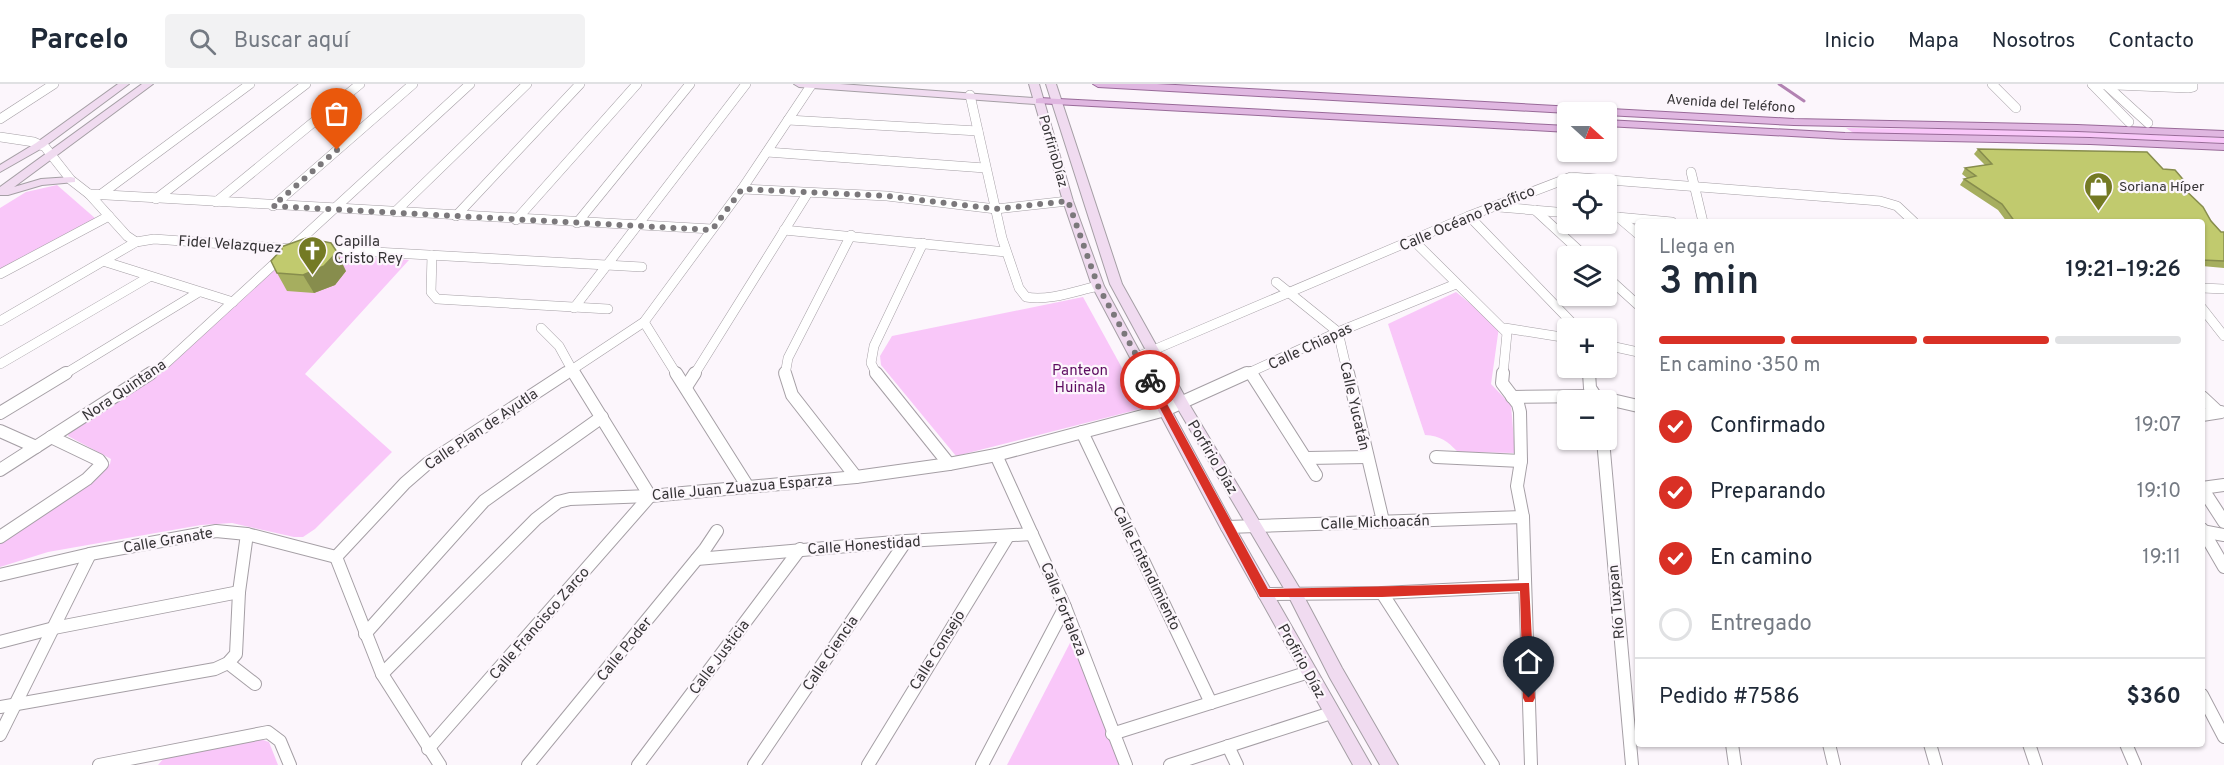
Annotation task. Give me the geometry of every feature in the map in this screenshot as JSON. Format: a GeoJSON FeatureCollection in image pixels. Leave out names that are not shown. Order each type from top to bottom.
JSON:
{"type":"FeatureCollection","features":[{"type":"Feature","properties":{"kind":"main road"},"geometry":{"type":"LineString","coordinates":[[1098,84],[1246,86],[1709,112],[2073,124],[2129,122],[2224,126]]}},
{"type":"Feature","properties":{"kind":"main road"},"geometry":{"type":"LineString","coordinates":[[1037,93],[1557,128]]}},
{"type":"Feature","properties":{"kind":"main road"},"geometry":{"type":"LineString","coordinates":[[1313,111],[1557,121]]}},
{"type":"Feature","properties":{"kind":"main road"},"geometry":{"type":"LineString","coordinates":[[1709,112],[1723,130]]}},
{"type":"Feature","properties":{"kind":"main road","name":"Avenida del Teléfono"},"geometry":{"type":"LineString","coordinates":[[1709,112],[1835,123],[2073,124],[2224,134]]}},
{"type":"Feature","properties":{"kind":"main road"},"geometry":{"type":"LineString","coordinates":[[1835,123],[1848,140]]}},
{"type":"Feature","properties":{"kind":"main road","name":"Avenida del Teléfono"},"geometry":{"type":"LineString","coordinates":[[1617,124],[1820,139]]}},
{"type":"Feature","properties":{"kind":"main road"},"geometry":{"type":"LineString","coordinates":[[1617,131],[2016,149],[2224,155]]}},
{"type":"Feature","properties":{"kind":"main road"},"geometry":{"type":"LineString","coordinates":[[1848,140],[2006,140],[2224,147]]}},
{"type":"Feature","properties":{"kind":"main road"},"geometry":{"type":"LineString","coordinates":[[2006,140],[2016,149]]}},
{"type":"Feature","properties":{"kind":"street"},"geometry":{"type":"LineString","coordinates":[[0,119],[54,84]]}},
{"type":"Feature","properties":{"kind":"street"},"geometry":{"type":"LineString","coordinates":[[0,169],[40,145],[124,84]]}},
{"type":"Feature","properties":{"kind":"street"},"geometry":{"type":"LineString","coordinates":[[0,193],[148,84]]}},
{"type":"Feature","properties":{"kind":"street"},"geometry":{"type":"LineString","coordinates":[[100,195],[250,84]]}},
{"type":"Feature","properties":{"kind":"street"},"geometry":{"type":"LineString","coordinates":[[156,199],[306,84]]}},
{"type":"Feature","properties":{"kind":"street"},"geometry":{"type":"LineString","coordinates":[[216,202],[360,84]]}},
{"type":"Feature","properties":{"kind":"street"},"geometry":{"type":"LineString","coordinates":[[273,206],[413,84]]}},
{"type":"Feature","properties":{"kind":"street","name":"Nora Quintana"},"geometry":{"type":"LineString","coordinates":[[0,470],[156,371],[296,249],[334,209],[470,84]]}},
{"type":"Feature","properties":{"kind":"street"},"geometry":{"type":"LineString","coordinates":[[395,212],[527,84]]}},
{"type":"Feature","properties":{"kind":"street"},"geometry":{"type":"LineString","coordinates":[[456,216],[580,84]]}},
{"type":"Feature","properties":{"kind":"street"},"geometry":{"type":"LineString","coordinates":[[516,220],[637,84]]}},
{"type":"Feature","properties":{"kind":"street"},"geometry":{"type":"LineString","coordinates":[[577,223],[690,84]]}},
{"type":"Feature","properties":{"kind":"street"},"geometry":{"type":"LineString","coordinates":[[574,308],[746,84]]}},
{"type":"Feature","properties":{"kind":"street"},"geometry":{"type":"LineString","coordinates":[[799,84],[970,95],[1037,93]]}},
{"type":"Feature","properties":{"kind":"street"},"geometry":{"type":"LineString","coordinates":[[748,487],[644,322],[742,189],[811,84]]}},
{"type":"Feature","properties":{"kind":"street"},"geometry":{"type":"LineString","coordinates":[[943,84],[1037,93]]}},
{"type":"Feature","properties":{"kind":"street"},"geometry":{"type":"LineString","coordinates":[[1992,84],[2016,108]]}},
{"type":"Feature","properties":{"kind":"street"},"geometry":{"type":"LineString","coordinates":[[2092,84],[2193,86]]}},
{"type":"Feature","properties":{"kind":"street"},"geometry":{"type":"LineString","coordinates":[[2092,84],[2129,122]]}},
{"type":"Feature","properties":{"kind":"street"},"geometry":{"type":"LineString","coordinates":[[2106,84],[2148,123]]}},
{"type":"Feature","properties":{"kind":"street","name":"PorfirioDíaz"},"geometry":{"type":"LineString","coordinates":[[1037,93],[1068,201]]}},
{"type":"Feature","properties":{"kind":"street","name":"Porfirio Díaz"},"geometry":{"type":"LineString","coordinates":[[1053,93],[1116,284],[1182,404],[1295,593],[1336,672],[1389,765]]}},
{"type":"Feature","properties":{"kind":"street"},"geometry":{"type":"LineString","coordinates":[[970,95],[985,168],[1018,290],[1026,297],[1041,297],[1098,286]]}},
{"type":"Feature","properties":{"kind":"street"},"geometry":{"type":"LineString","coordinates":[[788,120],[978,131]]}},
{"type":"Feature","properties":{"kind":"street"},"geometry":{"type":"LineString","coordinates":[[0,137],[40,145],[52,154],[71,180],[89,194],[136,242],[106,262],[0,321]]}},
{"type":"Feature","properties":{"kind":"street"},"geometry":{"type":"LineString","coordinates":[[767,152],[985,168]]}},
{"type":"Feature","properties":{"kind":"street"},"geometry":{"type":"LineString","coordinates":[[1691,172],[1702,219]]}},
{"type":"Feature","properties":{"kind":"street","name":"Calle Océano Pacífico"},"geometry":{"type":"LineString","coordinates":[[1137,357],[1469,216],[1571,177],[1887,202],[1897,206],[1911,219]]}},
{"type":"Feature","properties":{"kind":"street"},"geometry":{"type":"LineString","coordinates":[[0,193],[41,182],[71,180]]}},
{"type":"Feature","properties":{"kind":"street"},"geometry":{"type":"LineString","coordinates":[[742,189],[807,194],[887,196],[996,209],[1068,201]]}},
{"type":"Feature","properties":{"kind":"street"},"geometry":{"type":"LineString","coordinates":[[89,194],[712,230]]}},
{"type":"Feature","properties":{"kind":"street"},"geometry":{"type":"LineString","coordinates":[[686,387],[807,194]]}},
{"type":"Feature","properties":{"kind":"street","name":"Profirio Díaz"},"geometry":{"type":"LineString","coordinates":[[1068,201],[1098,286],[1227,527],[1330,713],[1362,765]]}},
{"type":"Feature","properties":{"kind":"street"},"geometry":{"type":"LineString","coordinates":[[1496,207],[1557,212]]}},
{"type":"Feature","properties":{"kind":"street"},"geometry":{"type":"LineString","coordinates":[[1535,210],[1574,246]]}},
{"type":"Feature","properties":{"kind":"street"},"geometry":{"type":"LineString","coordinates":[[0,274],[109,216]]}},
{"type":"Feature","properties":{"kind":"street"},"geometry":{"type":"LineString","coordinates":[[1469,216],[1567,318]]}},
{"type":"Feature","properties":{"kind":"street"},"geometry":{"type":"LineString","coordinates":[[1618,217],[1640,219]]}},
{"type":"Feature","properties":{"kind":"street"},"geometry":{"type":"LineString","coordinates":[[1618,217],[1635,231]]}},
{"type":"Feature","properties":{"kind":"street"},"geometry":{"type":"LineString","coordinates":[[784,230],[1006,252]]}},
{"type":"Feature","properties":{"kind":"street"},"geometry":{"type":"LineString","coordinates":[[851,235],[788,358],[785,373],[792,395],[856,477]]}},
{"type":"Feature","properties":{"kind":"street","name":"Fidel Velazquez"},"geometry":{"type":"LineString","coordinates":[[136,242],[154,239],[296,249]]}},
{"type":"Feature","properties":{"kind":"street"},"geometry":{"type":"LineString","coordinates":[[1413,240],[1456,284],[1505,328],[1508,338],[1502,383],[1520,412],[1521,461],[1517,486],[1523,517],[1531,765]]}},
{"type":"Feature","properties":{"kind":"street"},"geometry":{"type":"LineString","coordinates":[[923,243],[874,346],[871,363],[878,376],[950,464]]}},
{"type":"Feature","properties":{"kind":"street"},"geometry":{"type":"LineString","coordinates":[[312,249],[642,267]]}},
{"type":"Feature","properties":{"kind":"street"},"geometry":{"type":"LineString","coordinates":[[432,255],[431,292],[437,298],[608,309]]}},
{"type":"Feature","properties":{"kind":"street"},"geometry":{"type":"LineString","coordinates":[[106,262],[233,302]]}},
{"type":"Feature","properties":{"kind":"street"},"geometry":{"type":"LineString","coordinates":[[0,364],[149,277]]}},
{"type":"Feature","properties":{"kind":"street"},"geometry":{"type":"LineString","coordinates":[[1276,282],[1338,332]]}},
{"type":"Feature","properties":{"kind":"street","name":"Calle Chiapas"},"geometry":{"type":"LineString","coordinates":[[1165,410],[1338,332],[1456,284]]}},
{"type":"Feature","properties":{"kind":"street"},"geometry":{"type":"LineString","coordinates":[[1617,286],[1635,302]]}},
{"type":"Feature","properties":{"kind":"street"},"geometry":{"type":"LineString","coordinates":[[2205,288],[2224,290]]}},
{"type":"Feature","properties":{"kind":"street"},"geometry":{"type":"LineString","coordinates":[[0,413],[199,292]]}},
{"type":"Feature","properties":{"kind":"street"},"geometry":{"type":"LineString","coordinates":[[2205,312],[2224,336]]}},
{"type":"Feature","properties":{"kind":"street","name":"Calle Plan de Ayutla"},"geometry":{"type":"LineString","coordinates":[[336,557],[405,483],[428,463],[644,322]]}},
{"type":"Feature","properties":{"kind":"street"},"geometry":{"type":"LineString","coordinates":[[541,328],[566,352],[573,369],[650,496]]}},
{"type":"Feature","properties":{"kind":"street"},"geometry":{"type":"LineString","coordinates":[[1505,328],[1557,336]]}},
{"type":"Feature","properties":{"kind":"street","name":"Calle Yucatán"},"geometry":{"type":"LineString","coordinates":[[1338,332],[1383,521]]}},
{"type":"Feature","properties":{"kind":"street"},"geometry":{"type":"LineString","coordinates":[[1617,347],[1635,351]]}},
{"type":"Feature","properties":{"kind":"street"},"geometry":{"type":"LineString","coordinates":[[1251,373],[1316,475]]}},
{"type":"Feature","properties":{"kind":"street"},"geometry":{"type":"LineString","coordinates":[[1512,397],[1557,398]]}},
{"type":"Feature","properties":{"kind":"street"},"geometry":{"type":"LineString","coordinates":[[2205,399],[2221,412]]}},
{"type":"Feature","properties":{"kind":"street"},"geometry":{"type":"LineString","coordinates":[[1617,402],[1635,405]]}},
{"type":"Feature","properties":{"kind":"street","name":"Calle Juan Zuazua Esparza"},"geometry":{"type":"LineString","coordinates":[[382,674],[547,508],[558,502],[570,499],[650,496],[856,477],[950,464],[996,455],[1165,410]]}},
{"type":"Feature","properties":{"kind":"street"},"geometry":{"type":"LineString","coordinates":[[2205,415],[2221,412]]}},
{"type":"Feature","properties":{"kind":"street"},"geometry":{"type":"LineString","coordinates":[[365,634],[484,501],[602,417]]}},
{"type":"Feature","properties":{"kind":"street"},"geometry":{"type":"LineString","coordinates":[[0,431],[36,447]]}},
{"type":"Feature","properties":{"kind":"street","name":"Calle Entendimiento"},"geometry":{"type":"LineString","coordinates":[[1082,432],[1211,703]]}},
{"type":"Feature","properties":{"kind":"street"},"geometry":{"type":"LineString","coordinates":[[0,537],[87,479],[102,464],[99,460],[51,437]]}},
{"type":"Feature","properties":{"kind":"street","name":"Río Tuxpan"},"geometry":{"type":"LineString","coordinates":[[1604,450],[1632,765]]}},
{"type":"Feature","properties":{"kind":"street","name":"Calle Fortaleza"},"geometry":{"type":"LineString","coordinates":[[996,455],[1065,607],[1112,734],[1126,765]]}},
{"type":"Feature","properties":{"kind":"street"},"geometry":{"type":"LineString","coordinates":[[1307,458],[1367,457]]}},
{"type":"Feature","properties":{"kind":"street"},"geometry":{"type":"LineString","coordinates":[[1436,457],[1521,461]]}},
{"type":"Feature","properties":{"kind":"street"},"geometry":{"type":"LineString","coordinates":[[2205,488],[2224,485]]}},
{"type":"Feature","properties":{"kind":"street"},"geometry":{"type":"LineString","coordinates":[[2205,493],[2224,522]]}},
{"type":"Feature","properties":{"kind":"street","name":"Calle Francisco Zarco"},"geometry":{"type":"LineString","coordinates":[[428,749],[650,496]]}},
{"type":"Feature","properties":{"kind":"street","name":"Calle Michoacán"},"geometry":{"type":"LineString","coordinates":[[1227,527],[1523,517]]}},
{"type":"Feature","properties":{"kind":"street","name":"Calle Granate"},"geometry":{"type":"LineString","coordinates":[[0,575],[90,554],[216,531],[246,534],[336,557]]}},
{"type":"Feature","properties":{"kind":"street","name":"Calle Poder"},"geometry":{"type":"LineString","coordinates":[[528,765],[697,559],[717,531]]}},
{"type":"Feature","properties":{"kind":"street"},"geometry":{"type":"LineString","coordinates":[[2205,531],[2224,535]]}},
{"type":"Feature","properties":{"kind":"street"},"geometry":{"type":"LineString","coordinates":[[0,707],[17,702],[215,669],[228,663],[236,654],[239,592],[246,534]]}},
{"type":"Feature","properties":{"kind":"street","name":"Calle Honestidad"},"geometry":{"type":"LineString","coordinates":[[697,559],[906,541],[1032,534]]}},
{"type":"Feature","properties":{"kind":"street"},"geometry":{"type":"LineString","coordinates":[[2205,535],[2224,567]]}},
{"type":"Feature","properties":{"kind":"street","name":"Calle Consejo"},"geometry":{"type":"LineString","coordinates":[[868,765],[1008,536]]}},
{"type":"Feature","properties":{"kind":"street","name":"Calle Ciencia"},"geometry":{"type":"LineString","coordinates":[[754,765],[906,541]]}},
{"type":"Feature","properties":{"kind":"street","name":"Calle Justicia"},"geometry":{"type":"LineString","coordinates":[[638,765],[800,549]]}},
{"type":"Feature","properties":{"kind":"street"},"geometry":{"type":"LineString","coordinates":[[0,735],[90,554]]}},
{"type":"Feature","properties":{"kind":"street"},"geometry":{"type":"LineString","coordinates":[[336,557],[382,674],[440,765]]}},
{"type":"Feature","properties":{"kind":"street"},"geometry":{"type":"LineString","coordinates":[[1264,594],[1382,593],[1525,586]]}},
{"type":"Feature","properties":{"kind":"street"},"geometry":{"type":"LineString","coordinates":[[0,642],[54,628],[239,592]]}},
{"type":"Feature","properties":{"kind":"street"},"geometry":{"type":"LineString","coordinates":[[1382,593],[1493,765]]}},
{"type":"Feature","properties":{"kind":"street"},"geometry":{"type":"LineString","coordinates":[[982,765],[1065,607]]}},
{"type":"Feature","properties":{"kind":"street"},"geometry":{"type":"LineString","coordinates":[[228,663],[255,684]]}},
{"type":"Feature","properties":{"kind":"street"},"geometry":{"type":"LineString","coordinates":[[1112,734],[1309,672]]}},
{"type":"Feature","properties":{"kind":"street"},"geometry":{"type":"LineString","coordinates":[[2205,701],[2224,737]]}},
{"type":"Feature","properties":{"kind":"street"},"geometry":{"type":"LineString","coordinates":[[1170,765],[1330,713]]}},
{"type":"Feature","properties":{"kind":"street"},"geometry":{"type":"LineString","coordinates":[[99,765],[153,760],[256,733],[268,732],[276,734],[281,741],[290,765]]}},
{"type":"Feature","properties":{"kind":"street"},"geometry":{"type":"LineString","coordinates":[[1228,746],[1238,765]]}},
{"type":"Feature","properties":{"kind":"street"},"geometry":{"type":"LineString","coordinates":[[1732,747],[1735,765]]}},
{"type":"Feature","properties":{"kind":"street"},"geometry":{"type":"LineString","coordinates":[[1830,747],[1834,765]]}},
{"type":"Feature","properties":{"kind":"street"},"geometry":{"type":"LineString","coordinates":[[1931,747],[1936,765]]}},
{"type":"Feature","properties":{"kind":"street"},"geometry":{"type":"LineString","coordinates":[[2030,747],[2036,765]]}},
{"type":"Feature","properties":{"kind":"street"},"geometry":{"type":"LineString","coordinates":[[2127,747],[2135,765]]}},
{"type":"Feature","properties":{"kind":"green space"},"geometry":{"type":"Polygon","coordinates":[[[1846,128],[2033,130],[2224,138],[2224,143],[2087,137],[1855,134],[1846,128]]]}},
{"type":"Feature","properties":{"kind":"green space"},"geometry":{"type":"Polygon","coordinates":[[[57,185],[96,219],[0,271],[0,208],[26,192],[57,185]]]}},
{"type":"Feature","properties":{"kind":"green space"},"geometry":{"type":"Polygon","coordinates":[[[306,252],[409,260],[305,374],[392,452],[315,529],[303,537],[232,523],[201,525],[48,552],[0,567],[0,540],[110,464],[111,459],[68,436],[69,433],[175,360],[290,256],[306,252]]]}},
{"type":"Feature","properties":{"kind":"green space"},"geometry":{"type":"Polygon","coordinates":[[[1456,292],[1499,327],[1491,384],[1511,405],[1515,453],[1458,452],[1443,440],[1425,435],[1388,324],[1456,292]]]}},
{"type":"Feature","properties":{"kind":"green space","name":"Panteon Huinala"},"geometry":{"type":"Polygon","coordinates":[[[1083,297],[1144,408],[956,456],[881,365],[880,356],[892,336],[1083,297]]]}},
{"type":"Feature","properties":{"kind":"green space"},"geometry":{"type":"Polygon","coordinates":[[[1071,641],[1120,765],[1007,765],[1071,641]]]}},
{"type":"Feature","properties":{"kind":"green space"},"geometry":{"type":"Polygon","coordinates":[[[260,739],[269,742],[278,765],[158,765],[164,758],[260,739]]]}},
{"type":"Feature","properties":{"kind":"building","name":"Soriana Híper"},"geometry":{"type":"Polygon","coordinates":[[[1978,149],[2147,152],[2163,169],[2175,170],[2187,184],[2178,183],[2203,207],[2221,232],[2224,232],[2224,261],[2205,260],[2205,219],[2013,219],[2002,204],[1964,179],[1976,176],[1965,168],[1992,164],[1978,149]]]}},
{"type":"Feature","properties":{"kind":"building"},"geometry":{"type":"Polygon","coordinates":[[[306,238],[331,243],[337,252],[324,266],[303,275],[277,273],[271,261],[282,249],[281,247],[306,238]]]}},
{"type":"Feature","properties":{"kind":"waterway"},"geometry":{"type":"LineString","coordinates":[[1779,84],[1804,101]]}},
{"type":"Feature","properties":{"kind":"way so far"},"geometry":{"type":"LineString","coordinates":[[337,150],[273,206],[712,230],[742,189],[807,194],[887,196],[996,209],[1068,201],[1098,286],[1150,380]]}},
{"type":"Feature","properties":{"kind":"place","name":"Soriana Híper"},"geometry":{"type":"Point","coordinates":[2098,212]}},
{"type":"Feature","properties":{"kind":"place","name":"Capilla Cristo Rey"},"geometry":{"type":"Point","coordinates":[313,276]}},
{"type":"Feature","properties":{"kind":"route"},"geometry":{"type":"LineString","coordinates":[[1150,380],[1264,594],[1382,593],[1525,586],[1529,698]]}}]}
